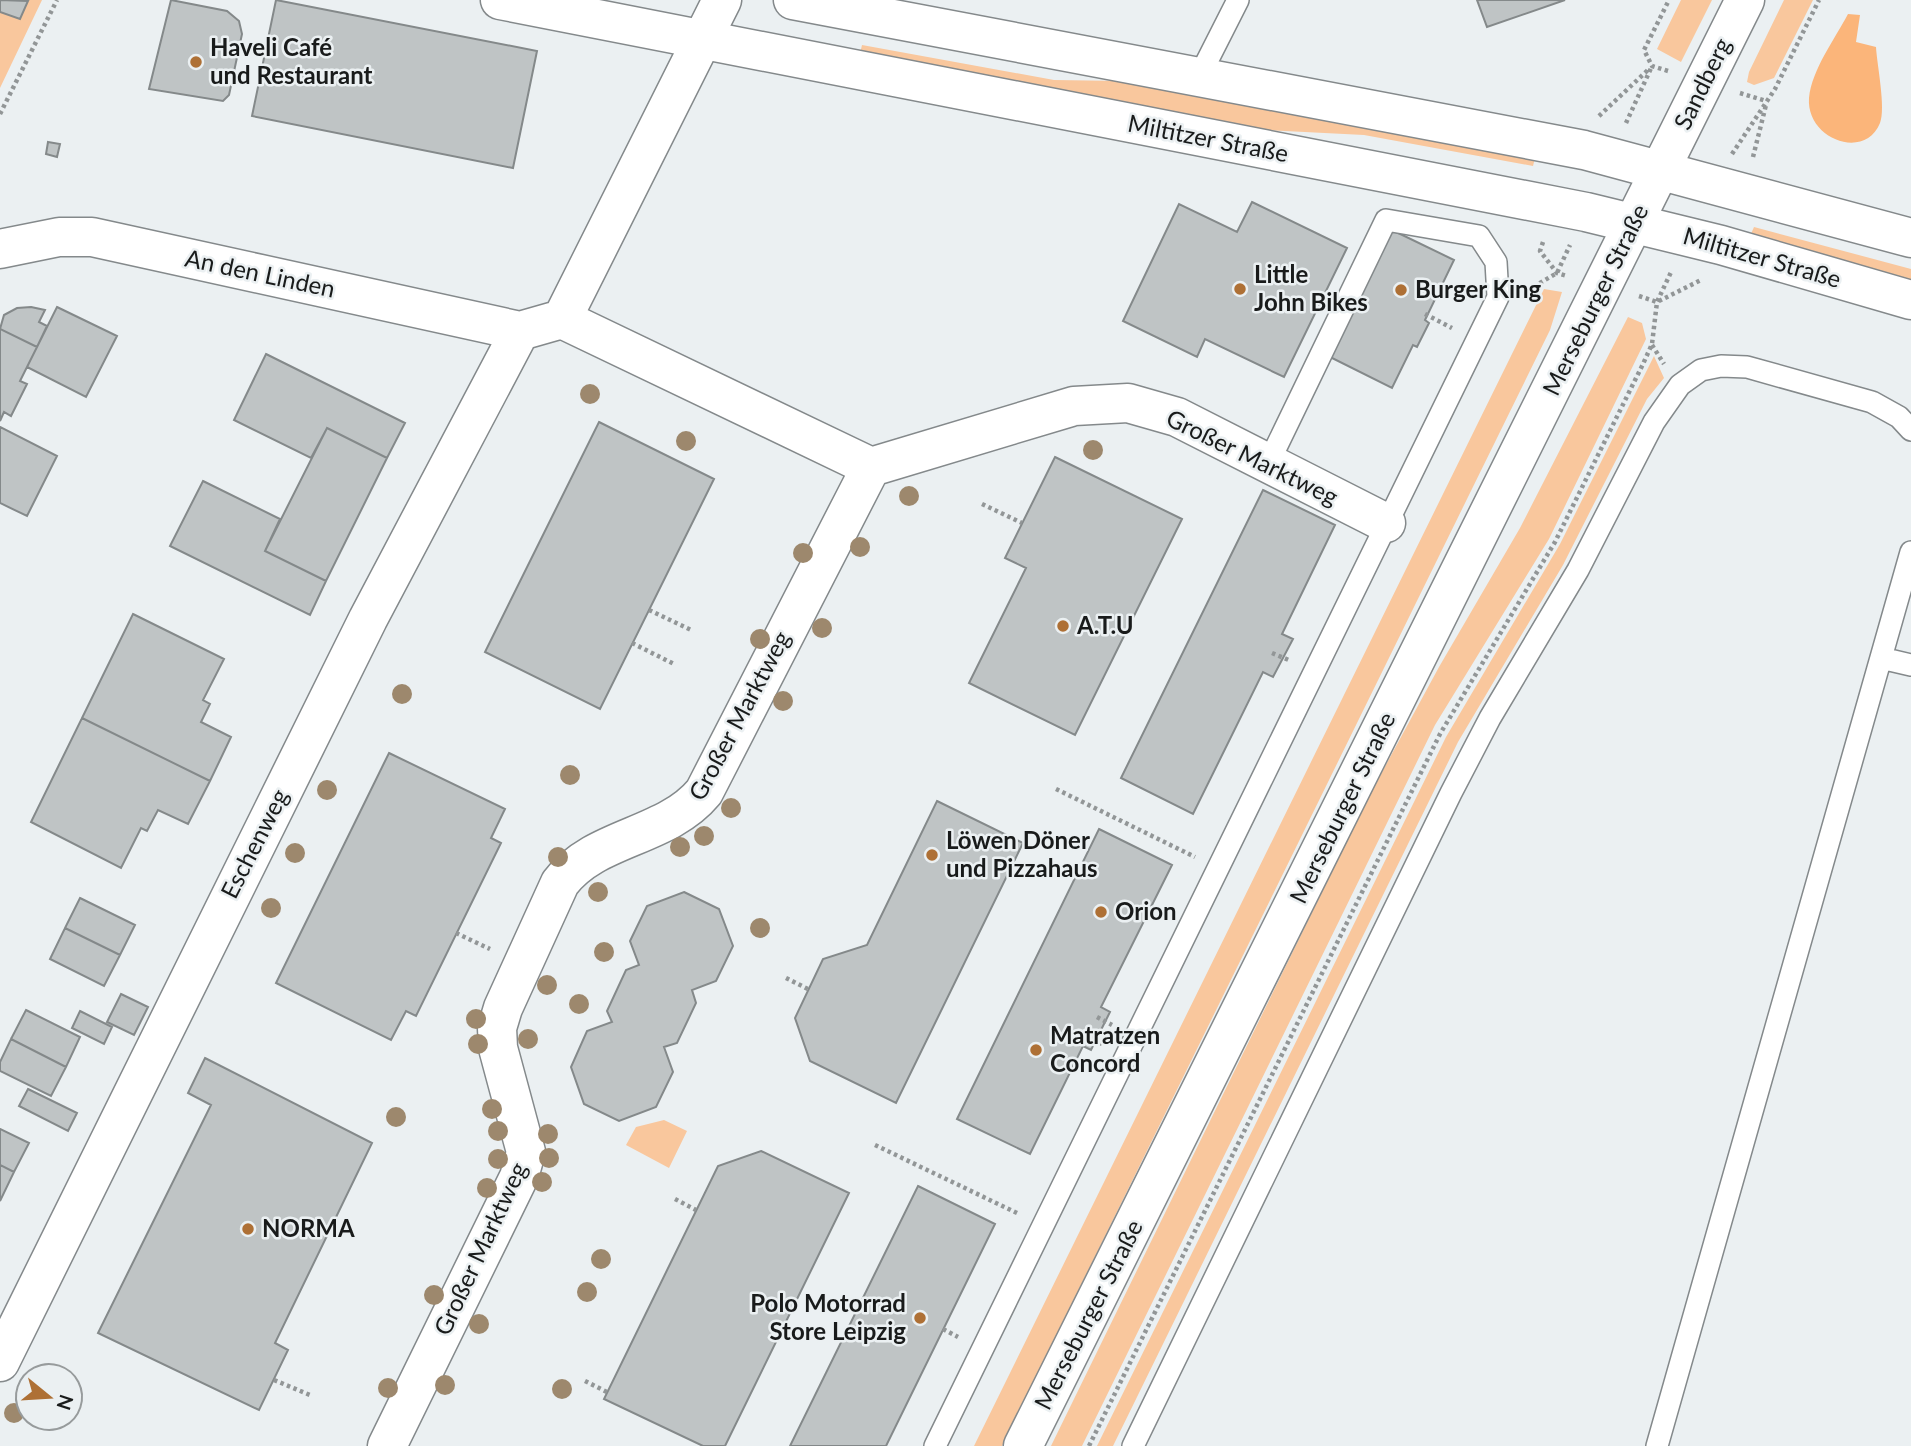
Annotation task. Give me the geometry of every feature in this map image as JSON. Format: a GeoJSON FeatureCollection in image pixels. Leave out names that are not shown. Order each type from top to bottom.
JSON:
{"type":"FeatureCollection","features":[{"type":"Feature","properties":{"kind":"street","name":"Miltitzer Straße"},"geometry":{"type":"LineString","coordinates":[[500,0],[1634,222],[1911,300]]}},
{"type":"Feature","properties":{"kind":"street"},"geometry":{"type":"LineString","coordinates":[[562,319],[722,0]]}},
{"type":"Feature","properties":{"kind":"street"},"geometry":{"type":"LineString","coordinates":[[793,0],[1584,150],[1911,238]]}},
{"type":"Feature","properties":{"kind":"street","name":"Sandberg"},"geometry":{"type":"LineString","coordinates":[[1661,169],[1745,0]]}},
{"type":"Feature","properties":{"kind":"street","name":"Merseburger Straße"},"geometry":{"type":"LineString","coordinates":[[1023,1446],[1661,169]]}},
{"type":"Feature","properties":{"kind":"street","name":"An den Linden"},"geometry":{"type":"LineString","coordinates":[[0,249],[59,237],[92,237],[520,331]]}},
{"type":"Feature","properties":{"kind":"street"},"geometry":{"type":"LineString","coordinates":[[520,331],[562,319],[871,467]]}},
{"type":"Feature","properties":{"kind":"street","name":"Eschenweg"},"geometry":{"type":"LineString","coordinates":[[0,1362],[362,630],[520,331]]}},
{"type":"Feature","properties":{"kind":"street","name":"Großer Marktweg"},"geometry":{"type":"LineString","coordinates":[[387,1446],[519,1177],[526,1152],[504,1072],[498,1028],[503,1008],[560,883],[572,867],[674,819],[690,809],[704,792],[871,467],[1074,406],[1128,403],[1177,418],[1386,523]]}},
{"type":"Feature","properties":{"kind":"lane"},"geometry":{"type":"LineString","coordinates":[[1199,78],[1238,0]]}},
{"type":"Feature","properties":{"kind":"lane"},"geometry":{"type":"LineString","coordinates":[[935,1446],[1498,297],[1496,262],[1479,236],[1386,220],[1268,464]]}},
{"type":"Feature","properties":{"kind":"lane"},"geometry":{"type":"LineString","coordinates":[[1133,1446],[1490,718],[1578,570],[1666,401],[1701,370],[1721,366],[1747,367],[1872,402],[1899,417],[1911,430]]}},
{"type":"Feature","properties":{"kind":"lane"},"geometry":{"type":"LineString","coordinates":[[1657,1446],[1911,552]]}},
{"type":"Feature","properties":{"kind":"lane"},"geometry":{"type":"LineString","coordinates":[[1881,658],[1911,665]]}},
{"type":"Feature","properties":{"kind":"path"},"geometry":{"type":"LineString","coordinates":[[0,114],[58,0]]}},
{"type":"Feature","properties":{"kind":"path"},"geometry":{"type":"LineString","coordinates":[[1601,114],[1652,66],[1644,50],[1669,0]]}},
{"type":"Feature","properties":{"kind":"path"},"geometry":{"type":"LineString","coordinates":[[1754,155],[1766,101],[1819,0]]}},
{"type":"Feature","properties":{"kind":"path"},"geometry":{"type":"LineString","coordinates":[[1540,251],[1557,273],[1657,302],[1709,276]]}},
{"type":"Feature","properties":{"kind":"path"},"geometry":{"type":"LineString","coordinates":[[982,504],[1022,523]]}},
{"type":"Feature","properties":{"kind":"path"},"geometry":{"type":"LineString","coordinates":[[649,610],[691,630]]}},
{"type":"Feature","properties":{"kind":"path"},"geometry":{"type":"LineString","coordinates":[[632,643],[674,664]]}},
{"type":"Feature","properties":{"kind":"path"},"geometry":{"type":"LineString","coordinates":[[1056,789],[1217,868]]}},
{"type":"Feature","properties":{"kind":"path"},"geometry":{"type":"LineString","coordinates":[[786,978],[808,989]]}},
{"type":"Feature","properties":{"kind":"path"},"geometry":{"type":"LineString","coordinates":[[875,1145],[1043,1225]]}},
{"type":"Feature","properties":{"kind":"path"},"geometry":{"type":"LineString","coordinates":[[675,1199],[696,1210]]}},
{"type":"Feature","properties":{"kind":"path"},"geometry":{"type":"LineString","coordinates":[[274,1380],[310,1395]]}},
{"type":"Feature","properties":{"kind":"path"},"geometry":{"type":"LineString","coordinates":[[585,1381],[607,1392]]}},
{"type":"Feature","properties":{"kind":"shaded area"},"geometry":{"type":"Polygon","coordinates":[[[0,0],[42,0],[0,88],[0,0]]]}},
{"type":"Feature","properties":{"kind":"shaded area"},"geometry":{"type":"Polygon","coordinates":[[[1681,0],[1712,0],[1681,62],[1657,49],[1681,0]]]}},
{"type":"Feature","properties":{"kind":"shaded area"},"geometry":{"type":"Polygon","coordinates":[[[1784,0],[1813,0],[1774,78],[1754,85],[1747,82],[1749,72],[1784,0]]]}},
{"type":"Feature","properties":{"kind":"shaded area"},"geometry":{"type":"Polygon","coordinates":[[[1848,14],[1860,15],[1856,42],[1876,47],[1882,107],[1880,123],[1873,135],[1850,143],[1826,134],[1817,125],[1809,98],[1819,65],[1848,14]]]}},
{"type":"Feature","properties":{"kind":"shaded area"},"geometry":{"type":"Polygon","coordinates":[[[862,45],[1054,80],[1121,81],[1535,158],[1533,166],[1364,135],[1248,129],[859,58],[862,45]]]}},
{"type":"Feature","properties":{"kind":"shaded area"},"geometry":{"type":"Polygon","coordinates":[[[1754,227],[1911,269],[1911,281],[1751,234],[1754,227]]]}},
{"type":"Feature","properties":{"kind":"shaded area"},"geometry":{"type":"Polygon","coordinates":[[[1544,289],[1562,292],[1550,330],[1002,1446],[974,1446],[1544,289]]]}},
{"type":"Feature","properties":{"kind":"shaded area"},"geometry":{"type":"Polygon","coordinates":[[[1628,317],[1642,323],[1646,339],[1549,539],[1435,725],[1082,1446],[1051,1446],[1369,796],[1439,667],[1520,528],[1628,317]]]}},
{"type":"Feature","properties":{"kind":"shaded area"},"geometry":{"type":"Polygon","coordinates":[[[1654,356],[1664,378],[1647,399],[1563,565],[1458,742],[1113,1446],[1097,1446],[1446,737],[1560,544],[1654,356]]]}},
{"type":"Feature","properties":{"kind":"shaded area"},"geometry":{"type":"Polygon","coordinates":[[[664,1120],[687,1131],[669,1168],[626,1145],[636,1127],[664,1120]]]}},
{"type":"Feature","properties":{"kind":"building"},"geometry":{"type":"Polygon","coordinates":[[[0,0],[28,1],[20,19],[0,12],[0,0]]]}},
{"type":"Feature","properties":{"kind":"building","name":"Haveli Café und Restaurant"},"geometry":{"type":"Polygon","coordinates":[[[171,0],[227,11],[239,21],[242,34],[229,95],[223,101],[149,89],[171,0]]]}},
{"type":"Feature","properties":{"kind":"building"},"geometry":{"type":"Polygon","coordinates":[[[276,0],[537,51],[513,168],[252,116],[276,0]]]}},
{"type":"Feature","properties":{"kind":"building"},"geometry":{"type":"Polygon","coordinates":[[[1477,0],[1565,0],[1487,27],[1477,0]]]}},
{"type":"Feature","properties":{"kind":"building"},"geometry":{"type":"Polygon","coordinates":[[[48,142],[60,144],[57,157],[46,154],[48,142]]]}},
{"type":"Feature","properties":{"kind":"building"},"geometry":{"type":"Polygon","coordinates":[[[1252,202],[1347,248],[1284,377],[1205,339],[1197,357],[1123,321],[1179,204],[1237,232],[1252,202]]]}},
{"type":"Feature","properties":{"kind":"building","name":"Burger King"},"geometry":{"type":"Polygon","coordinates":[[[1392,230],[1454,260],[1425,320],[1429,323],[1417,347],[1413,345],[1392,388],[1330,357],[1392,230]]]}},
{"type":"Feature","properties":{"kind":"building"},"geometry":{"type":"Polygon","coordinates":[[[57,307],[117,336],[86,397],[27,367],[57,307]]]}},
{"type":"Feature","properties":{"kind":"building"},"geometry":{"type":"Polygon","coordinates":[[[17,308],[45,310],[39,322],[47,326],[37,347],[0,329],[4,315],[17,308]]]}},
{"type":"Feature","properties":{"kind":"building"},"geometry":{"type":"Polygon","coordinates":[[[0,329],[37,347],[20,381],[27,384],[11,416],[4,412],[0,421],[0,329]]]}},
{"type":"Feature","properties":{"kind":"building"},"geometry":{"type":"Polygon","coordinates":[[[266,354],[405,423],[387,458],[327,428],[311,458],[234,420],[266,354]]]}},
{"type":"Feature","properties":{"kind":"building"},"geometry":{"type":"Polygon","coordinates":[[[599,422],[714,479],[600,709],[485,652],[599,422]]]}},
{"type":"Feature","properties":{"kind":"building"},"geometry":{"type":"Polygon","coordinates":[[[0,427],[57,456],[27,516],[0,503],[0,427]]]}},
{"type":"Feature","properties":{"kind":"building"},"geometry":{"type":"Polygon","coordinates":[[[327,428],[387,458],[326,581],[265,551],[327,428]]]}},
{"type":"Feature","properties":{"kind":"building","name":"A.T.U"},"geometry":{"type":"Polygon","coordinates":[[[1055,457],[1182,519],[1075,735],[969,683],[1026,568],[1005,558],[1055,457]]]}},
{"type":"Feature","properties":{"kind":"building"},"geometry":{"type":"Polygon","coordinates":[[[203,481],[280,519],[265,551],[326,581],[310,615],[170,546],[203,481]]]}},
{"type":"Feature","properties":{"kind":"building"},"geometry":{"type":"Polygon","coordinates":[[[1263,490],[1335,525],[1282,634],[1293,639],[1273,677],[1263,672],[1193,814],[1121,778],[1263,490]]]}},
{"type":"Feature","properties":{"kind":"building"},"geometry":{"type":"Polygon","coordinates":[[[133,614],[224,659],[203,700],[210,704],[201,722],[231,737],[210,781],[82,718],[133,614]]]}},
{"type":"Feature","properties":{"kind":"building"},"geometry":{"type":"Polygon","coordinates":[[[82,718],[210,781],[188,824],[158,810],[147,831],[141,828],[121,868],[31,822],[82,718]]]}},
{"type":"Feature","properties":{"kind":"building"},"geometry":{"type":"Polygon","coordinates":[[[389,753],[505,809],[491,838],[501,843],[416,1016],[406,1011],[391,1040],[276,983],[389,753]]]}},
{"type":"Feature","properties":{"kind":"building"},"geometry":{"type":"Polygon","coordinates":[[[937,801],[1023,843],[896,1103],[810,1061],[795,1018],[823,959],[867,945],[937,801]]]}},
{"type":"Feature","properties":{"kind":"building"},"geometry":{"type":"Polygon","coordinates":[[[1099,829],[1172,865],[1101,1007],[1110,1012],[1091,1050],[1083,1046],[1030,1154],[957,1119],[1099,829]]]}},
{"type":"Feature","properties":{"kind":"building"},"geometry":{"type":"Polygon","coordinates":[[[684,892],[719,909],[733,946],[716,981],[692,990],[696,1003],[677,1043],[664,1047],[673,1072],[656,1107],[619,1121],[584,1104],[571,1067],[587,1031],[612,1022],[607,1011],[626,970],[639,965],[630,941],[647,906],[684,892]]]}},
{"type":"Feature","properties":{"kind":"building"},"geometry":{"type":"Polygon","coordinates":[[[80,898],[135,925],[120,955],[65,928],[80,898]]]}},
{"type":"Feature","properties":{"kind":"building"},"geometry":{"type":"Polygon","coordinates":[[[65,928],[120,955],[104,986],[50,959],[65,928]]]}},
{"type":"Feature","properties":{"kind":"building"},"geometry":{"type":"Polygon","coordinates":[[[121,994],[148,1007],[134,1035],[107,1022],[121,994]]]}},
{"type":"Feature","properties":{"kind":"building"},"geometry":{"type":"Polygon","coordinates":[[[26,1010],[80,1037],[66,1067],[11,1039],[26,1010]]]}},
{"type":"Feature","properties":{"kind":"building"},"geometry":{"type":"Polygon","coordinates":[[[80,1011],[112,1027],[104,1044],[72,1028],[80,1011]]]}},
{"type":"Feature","properties":{"kind":"building"},"geometry":{"type":"Polygon","coordinates":[[[11,1039],[66,1067],[51,1096],[0,1071],[0,1062],[11,1039]]]}},
{"type":"Feature","properties":{"kind":"building"},"geometry":{"type":"Polygon","coordinates":[[[205,1058],[372,1143],[275,1343],[288,1350],[259,1410],[98,1333],[211,1105],[188,1093],[205,1058]]]}},
{"type":"Feature","properties":{"kind":"building"},"geometry":{"type":"Polygon","coordinates":[[[28,1089],[77,1113],[68,1131],[19,1106],[28,1089]]]}},
{"type":"Feature","properties":{"kind":"building"},"geometry":{"type":"Polygon","coordinates":[[[0,1129],[29,1143],[14,1172],[0,1165],[0,1129]]]}},
{"type":"Feature","properties":{"kind":"building"},"geometry":{"type":"Polygon","coordinates":[[[761,1151],[849,1193],[725,1446],[703,1446],[604,1399],[718,1166],[761,1151]]]}},
{"type":"Feature","properties":{"kind":"building"},"geometry":{"type":"Polygon","coordinates":[[[0,1165],[14,1172],[0,1201],[0,1165]]]}},
{"type":"Feature","properties":{"kind":"building"},"geometry":{"type":"Polygon","coordinates":[[[918,1186],[995,1224],[886,1446],[790,1446],[918,1186]]]}},
{"type":"Feature","properties":{"kind":"place","name":"Haveli Café und Restaurant"},"geometry":{"type":"Point","coordinates":[196,62]}},
{"type":"Feature","properties":{"kind":"place","name":"Little John Bikes"},"geometry":{"type":"Point","coordinates":[1240,289]}},
{"type":"Feature","properties":{"kind":"place","name":"Burger King"},"geometry":{"type":"Point","coordinates":[1401,290]}},
{"type":"Feature","properties":{"kind":"place","name":"A.T.U"},"geometry":{"type":"Point","coordinates":[1063,626]}},
{"type":"Feature","properties":{"kind":"place","name":"Löwen Döner und Pizzahaus"},"geometry":{"type":"Point","coordinates":[932,855]}},
{"type":"Feature","properties":{"kind":"place","name":"Orion"},"geometry":{"type":"Point","coordinates":[1101,912]}},
{"type":"Feature","properties":{"kind":"place","name":"Matratzen Concord"},"geometry":{"type":"Point","coordinates":[1036,1050]}},
{"type":"Feature","properties":{"kind":"place","name":"NORMA"},"geometry":{"type":"Point","coordinates":[248,1229]}},
{"type":"Feature","properties":{"kind":"place","name":"Polo Motorrad Store Leipzig"},"geometry":{"type":"Point","coordinates":[920,1318]}}]}
